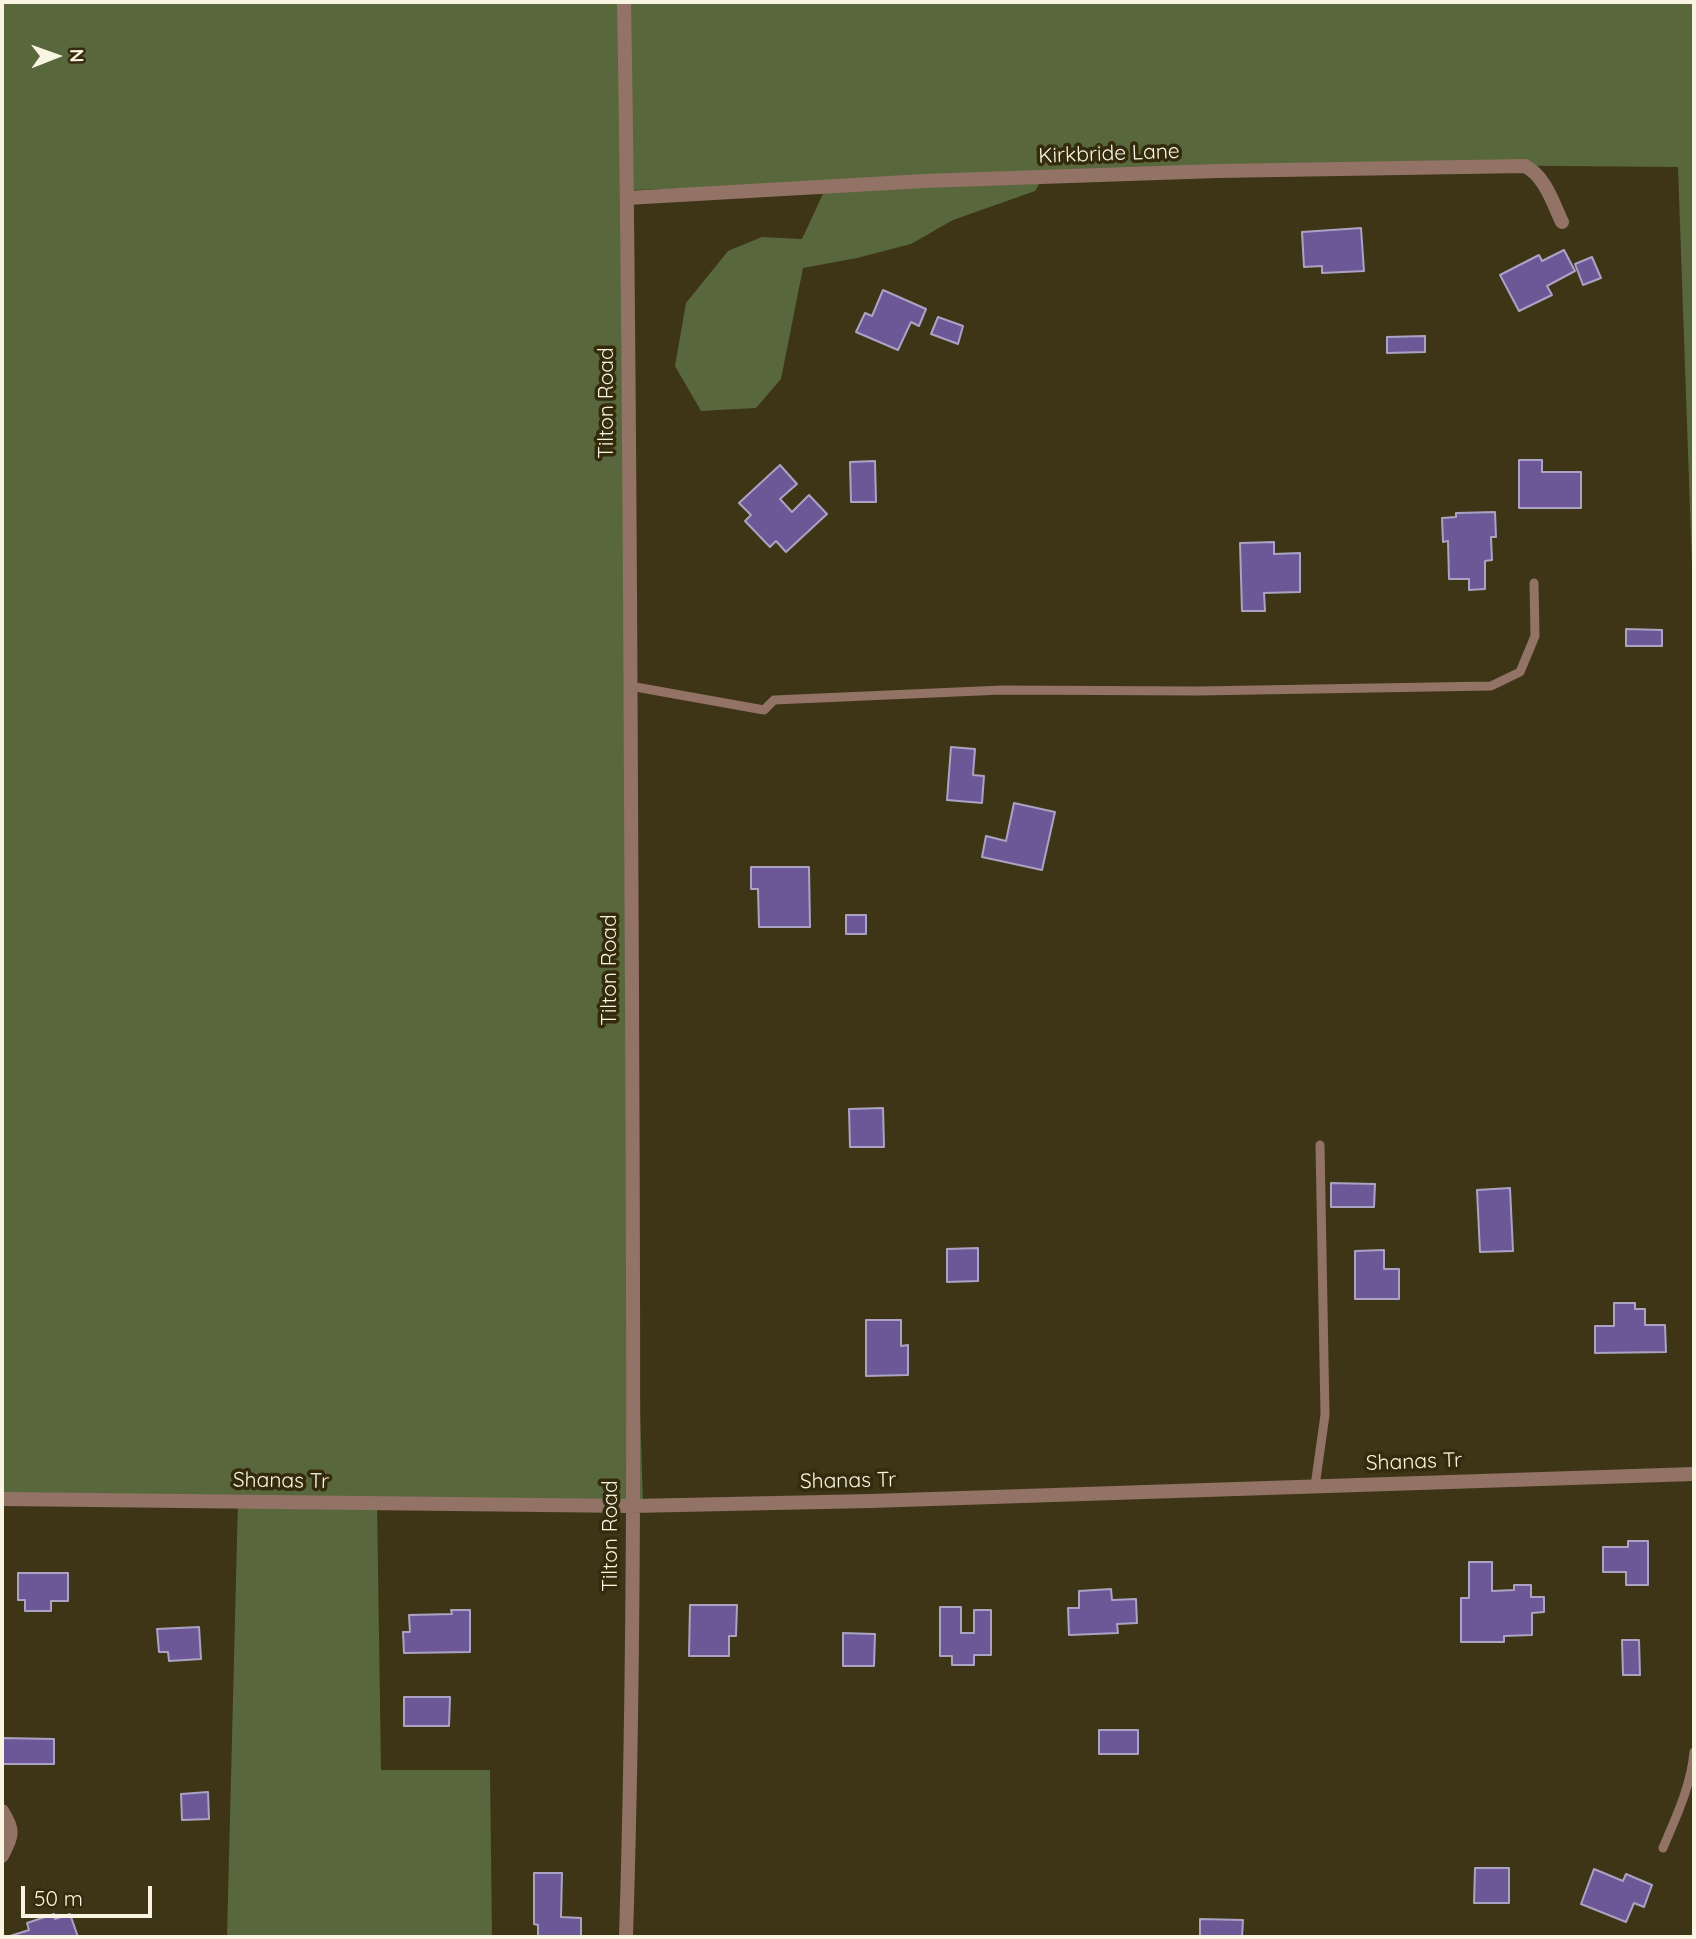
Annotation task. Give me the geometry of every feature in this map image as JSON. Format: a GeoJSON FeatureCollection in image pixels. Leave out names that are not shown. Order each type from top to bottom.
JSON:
{"type":"FeatureCollection","features":[{"type":"Feature","properties":{"kind":"street","name":"Tilton Road"},"geometry":{"type":"LineString","coordinates":[[624,2],[630,686],[632,1506],[626,1937]]}},
{"type":"Feature","properties":{"kind":"street","name":"Kirkbride Lane"},"geometry":{"type":"LineString","coordinates":[[627,198],[924,181],[1217,171],[1525,166],[1533,170],[1543,184],[1562,222]]}},
{"type":"Feature","properties":{"kind":"street","name":"Shanas Tr"},"geometry":{"type":"LineString","coordinates":[[2,1499],[632,1506],[885,1501],[1694,1474]]}},
{"type":"Feature","properties":{"kind":"street"},"geometry":{"type":"LineString","coordinates":[[2,1811],[10,1824],[12,1835],[2,1856]]}},
{"type":"Feature","properties":{"kind":"lane"},"geometry":{"type":"LineString","coordinates":[[630,686],[764,710],[774,700],[1002,690],[1198,691],[1491,686],[1520,671],[1535,636],[1534,583]]}},
{"type":"Feature","properties":{"kind":"lane"},"geometry":{"type":"LineString","coordinates":[[1315,1486],[1325,1415],[1320,1145]]}},
{"type":"Feature","properties":{"kind":"lane"},"geometry":{"type":"LineString","coordinates":[[1663,1848],[1683,1800],[1694,1752]]}},
{"type":"Feature","properties":{"kind":"green space"},"geometry":{"type":"Polygon","coordinates":[[[2,2],[1694,2],[1694,623],[1678,167],[1446,165],[1043,178],[1035,191],[953,220],[911,244],[803,268],[781,379],[756,408],[701,411],[675,366],[686,303],[728,251],[762,237],[802,239],[829,185],[628,190],[633,1187],[643,1504],[377,1501],[381,1770],[490,1770],[492,1937],[227,1937],[238,1500],[2,1500],[2,2]]]}},
{"type":"Feature","properties":{"kind":"building"},"geometry":{"type":"Polygon","coordinates":[[[1361,228],[1364,271],[1322,273],[1322,266],[1304,267],[1302,232],[1361,228]]]}},
{"type":"Feature","properties":{"kind":"building"},"geometry":{"type":"Polygon","coordinates":[[[1564,250],[1575,271],[1547,286],[1552,295],[1519,311],[1500,275],[1539,255],[1542,261],[1564,250]]]}},
{"type":"Feature","properties":{"kind":"building"},"geometry":{"type":"Polygon","coordinates":[[[1592,257],[1601,278],[1583,285],[1575,264],[1592,257]]]}},
{"type":"Feature","properties":{"kind":"building"},"geometry":{"type":"Polygon","coordinates":[[[883,290],[926,309],[919,326],[911,322],[898,350],[856,332],[865,313],[872,316],[883,290]]]}},
{"type":"Feature","properties":{"kind":"building"},"geometry":{"type":"Polygon","coordinates":[[[938,317],[963,326],[958,344],[931,334],[938,317]]]}},
{"type":"Feature","properties":{"kind":"building"},"geometry":{"type":"Polygon","coordinates":[[[1425,336],[1425,352],[1387,353],[1387,337],[1425,336]]]}},
{"type":"Feature","properties":{"kind":"building"},"geometry":{"type":"Polygon","coordinates":[[[1519,460],[1542,460],[1542,472],[1581,472],[1581,508],[1519,508],[1519,460]]]}},
{"type":"Feature","properties":{"kind":"building"},"geometry":{"type":"Polygon","coordinates":[[[875,461],[876,502],[851,502],[850,462],[875,461]]]}},
{"type":"Feature","properties":{"kind":"building"},"geometry":{"type":"Polygon","coordinates":[[[780,465],[797,484],[780,499],[792,512],[809,495],[827,514],[786,552],[776,541],[770,547],[745,521],[751,515],[739,503],[780,465]]]}},
{"type":"Feature","properties":{"kind":"building"},"geometry":{"type":"Polygon","coordinates":[[[1495,512],[1496,537],[1491,537],[1492,560],[1485,561],[1485,589],[1469,590],[1469,579],[1449,579],[1448,541],[1443,542],[1442,518],[1456,517],[1456,513],[1495,512]]]}},
{"type":"Feature","properties":{"kind":"building"},"geometry":{"type":"Polygon","coordinates":[[[1274,542],[1274,554],[1300,553],[1300,592],[1264,593],[1265,611],[1242,611],[1240,543],[1274,542]]]}},
{"type":"Feature","properties":{"kind":"building"},"geometry":{"type":"Polygon","coordinates":[[[1626,629],[1662,630],[1662,646],[1626,646],[1626,629]]]}},
{"type":"Feature","properties":{"kind":"building"},"geometry":{"type":"Polygon","coordinates":[[[951,747],[975,749],[973,775],[984,776],[982,803],[947,800],[951,747]]]}},
{"type":"Feature","properties":{"kind":"building"},"geometry":{"type":"Polygon","coordinates":[[[1014,803],[1055,812],[1042,870],[982,857],[986,836],[1006,841],[1014,803]]]}},
{"type":"Feature","properties":{"kind":"building"},"geometry":{"type":"Polygon","coordinates":[[[751,867],[809,867],[810,927],[759,927],[758,889],[751,889],[751,867]]]}},
{"type":"Feature","properties":{"kind":"building"},"geometry":{"type":"Polygon","coordinates":[[[846,915],[866,915],[866,934],[846,934],[846,915]]]}},
{"type":"Feature","properties":{"kind":"building"},"geometry":{"type":"Polygon","coordinates":[[[883,1108],[884,1147],[850,1147],[849,1109],[883,1108]]]}},
{"type":"Feature","properties":{"kind":"building"},"geometry":{"type":"Polygon","coordinates":[[[1331,1183],[1375,1184],[1374,1207],[1331,1207],[1331,1183]]]}},
{"type":"Feature","properties":{"kind":"building"},"geometry":{"type":"Polygon","coordinates":[[[1510,1188],[1513,1251],[1480,1252],[1477,1190],[1510,1188]]]}},
{"type":"Feature","properties":{"kind":"building"},"geometry":{"type":"Polygon","coordinates":[[[978,1248],[978,1281],[947,1282],[947,1249],[978,1248]]]}},
{"type":"Feature","properties":{"kind":"building"},"geometry":{"type":"Polygon","coordinates":[[[1384,1250],[1384,1269],[1399,1269],[1399,1299],[1355,1299],[1355,1251],[1384,1250]]]}},
{"type":"Feature","properties":{"kind":"building"},"geometry":{"type":"Polygon","coordinates":[[[1614,1303],[1635,1303],[1635,1309],[1645,1309],[1645,1325],[1665,1325],[1666,1352],[1595,1353],[1595,1326],[1614,1326],[1614,1303]]]}},
{"type":"Feature","properties":{"kind":"building"},"geometry":{"type":"Polygon","coordinates":[[[866,1320],[901,1320],[901,1346],[908,1345],[908,1375],[866,1376],[866,1320]]]}},
{"type":"Feature","properties":{"kind":"building"},"geometry":{"type":"Polygon","coordinates":[[[1628,1541],[1648,1541],[1648,1585],[1626,1585],[1626,1572],[1603,1572],[1603,1547],[1628,1547],[1628,1541]]]}},
{"type":"Feature","properties":{"kind":"building"},"geometry":{"type":"Polygon","coordinates":[[[1469,1562],[1492,1562],[1492,1591],[1514,1590],[1514,1585],[1531,1585],[1531,1597],[1544,1597],[1544,1612],[1532,1613],[1532,1635],[1504,1636],[1504,1642],[1461,1642],[1461,1598],[1469,1598],[1469,1562]]]}},
{"type":"Feature","properties":{"kind":"building"},"geometry":{"type":"Polygon","coordinates":[[[18,1573],[68,1573],[68,1601],[51,1601],[51,1611],[25,1611],[25,1600],[18,1600],[18,1573]]]}},
{"type":"Feature","properties":{"kind":"building"},"geometry":{"type":"Polygon","coordinates":[[[1111,1589],[1112,1600],[1136,1599],[1137,1623],[1117,1624],[1118,1633],[1069,1635],[1068,1608],[1079,1608],[1079,1591],[1111,1589]]]}},
{"type":"Feature","properties":{"kind":"building"},"geometry":{"type":"Polygon","coordinates":[[[690,1605],[737,1605],[736,1636],[729,1636],[729,1656],[689,1656],[690,1605]]]}},
{"type":"Feature","properties":{"kind":"building"},"geometry":{"type":"Polygon","coordinates":[[[940,1607],[961,1607],[961,1633],[974,1633],[974,1610],[991,1610],[991,1655],[974,1655],[974,1665],[952,1665],[952,1656],[940,1656],[940,1607]]]}},
{"type":"Feature","properties":{"kind":"building"},"geometry":{"type":"Polygon","coordinates":[[[451,1610],[470,1610],[470,1652],[404,1653],[403,1632],[410,1632],[409,1615],[452,1614],[451,1610]]]}},
{"type":"Feature","properties":{"kind":"building"},"geometry":{"type":"Polygon","coordinates":[[[199,1627],[201,1659],[169,1661],[168,1652],[159,1652],[157,1629],[199,1627]]]}},
{"type":"Feature","properties":{"kind":"building"},"geometry":{"type":"Polygon","coordinates":[[[843,1633],[875,1634],[874,1666],[843,1666],[843,1633]]]}},
{"type":"Feature","properties":{"kind":"building"},"geometry":{"type":"Polygon","coordinates":[[[1622,1640],[1639,1640],[1640,1675],[1623,1675],[1622,1640]]]}},
{"type":"Feature","properties":{"kind":"building"},"geometry":{"type":"Polygon","coordinates":[[[404,1697],[450,1697],[449,1726],[404,1726],[404,1697]]]}},
{"type":"Feature","properties":{"kind":"building"},"geometry":{"type":"Polygon","coordinates":[[[1099,1730],[1138,1730],[1138,1754],[1099,1754],[1099,1730]]]}},
{"type":"Feature","properties":{"kind":"building"},"geometry":{"type":"Polygon","coordinates":[[[2,1738],[54,1739],[54,1764],[2,1764],[2,1738]]]}},
{"type":"Feature","properties":{"kind":"building"},"geometry":{"type":"Polygon","coordinates":[[[208,1792],[209,1819],[182,1820],[181,1794],[208,1792]]]}},
{"type":"Feature","properties":{"kind":"building"},"geometry":{"type":"Polygon","coordinates":[[[1475,1868],[1509,1868],[1509,1903],[1474,1903],[1475,1868]]]}},
{"type":"Feature","properties":{"kind":"building"},"geometry":{"type":"Polygon","coordinates":[[[1594,1869],[1623,1881],[1626,1874],[1652,1885],[1644,1907],[1634,1903],[1626,1922],[1581,1904],[1594,1869]]]}},
{"type":"Feature","properties":{"kind":"building"},"geometry":{"type":"Polygon","coordinates":[[[534,1873],[562,1873],[561,1917],[581,1918],[581,1937],[538,1937],[538,1925],[534,1924],[534,1873]]]}},
{"type":"Feature","properties":{"kind":"building"},"geometry":{"type":"Polygon","coordinates":[[[54,1914],[55,1919],[70,1914],[78,1937],[7,1937],[29,1930],[27,1923],[54,1914]]]}},
{"type":"Feature","properties":{"kind":"building"},"geometry":{"type":"Polygon","coordinates":[[[1200,1919],[1243,1920],[1242,1937],[1200,1937],[1200,1919]]]}}]}
